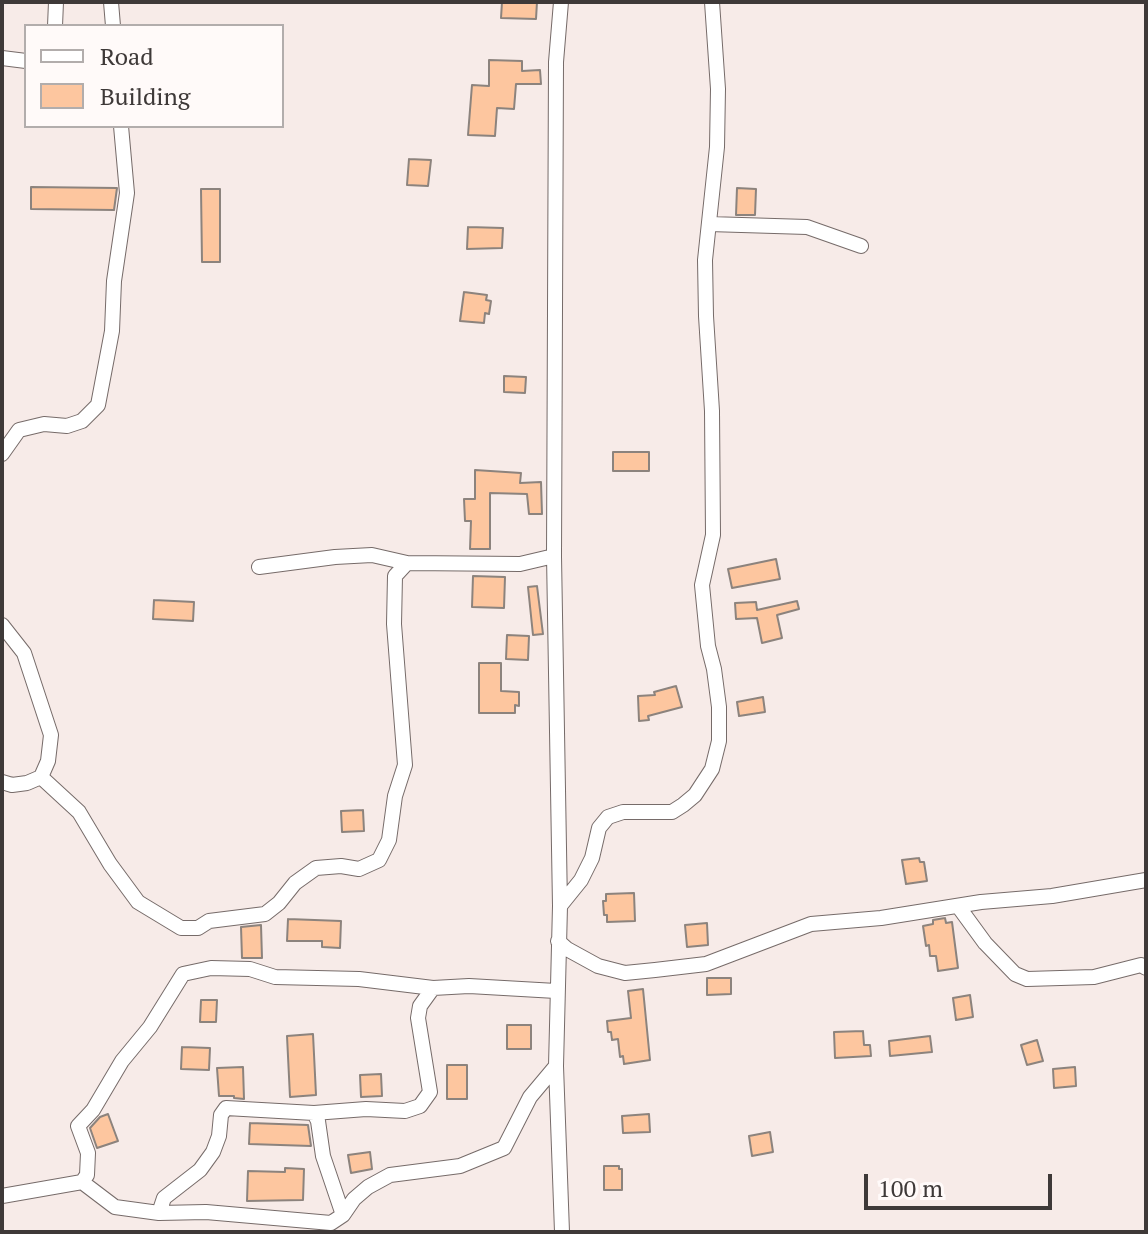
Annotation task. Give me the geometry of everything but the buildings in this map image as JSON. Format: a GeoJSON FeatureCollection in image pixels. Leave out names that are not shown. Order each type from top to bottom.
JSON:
{"type":"FeatureCollection","features":[{"type":"Feature","properties":{"kind":"street"},"geometry":{"type":"LineString","coordinates":[[55,24],[56,2]]}},
{"type":"Feature","properties":{"kind":"street"},"geometry":{"type":"LineString","coordinates":[[111,2],[113,24]]}},
{"type":"Feature","properties":{"kind":"street"},"geometry":{"type":"LineString","coordinates":[[561,2],[556,62],[554,556],[560,906],[556,1066],[562,1232]]}},
{"type":"Feature","properties":{"kind":"street"},"geometry":{"type":"LineString","coordinates":[[560,906],[581,880],[592,858],[599,828],[608,817],[623,812],[672,812],[683,805],[695,795],[712,769],[719,741],[719,707],[708,646],[702,585],[713,535],[712,411],[705,260],[717,147],[718,89],[712,2]]}},
{"type":"Feature","properties":{"kind":"street"},"geometry":{"type":"LineString","coordinates":[[2,58],[24,61]]}},
{"type":"Feature","properties":{"kind":"street"},"geometry":{"type":"LineString","coordinates":[[2,454],[19,430],[44,424],[67,426],[82,421],[98,405],[112,331],[114,281],[127,193],[121,128]]}},
{"type":"Feature","properties":{"kind":"street"},"geometry":{"type":"LineString","coordinates":[[709,224],[807,227],[861,246]]}},
{"type":"Feature","properties":{"kind":"street"},"geometry":{"type":"LineString","coordinates":[[259,567],[372,555],[407,563],[520,564],[554,556]]}},
{"type":"Feature","properties":{"kind":"street"},"geometry":{"type":"LineString","coordinates":[[41,777],[79,812],[110,864],[138,902],[181,928],[198,928],[209,921],[265,914],[279,903],[295,883],[316,868],[341,866],[359,869],[379,860],[389,840],[395,796],[405,765],[393,597],[395,576],[407,563]]}},
{"type":"Feature","properties":{"kind":"street"},"geometry":{"type":"LineString","coordinates":[[2,625],[24,653],[51,735],[48,761],[41,777],[12,785],[2,782]]}},
{"type":"Feature","properties":{"kind":"street"},"geometry":{"type":"LineString","coordinates":[[558,941],[598,966],[625,973],[706,964],[811,924],[1052,896],[1146,880]]}},
{"type":"Feature","properties":{"kind":"street"},"geometry":{"type":"LineString","coordinates":[[958,906],[985,943],[1015,974],[1027,979],[1094,977],[1141,965],[1146,968]]}},
{"type":"Feature","properties":{"kind":"street"},"geometry":{"type":"LineString","coordinates":[[2,1196],[82,1182],[87,1175],[88,1153],[78,1126],[93,1110],[122,1061],[150,1027],[183,974],[211,968],[250,969],[275,977],[359,979],[433,988],[469,986],[556,991]]}},
{"type":"Feature","properties":{"kind":"street"},"geometry":{"type":"LineString","coordinates":[[159,1213],[164,1198],[200,1170],[213,1152],[219,1136],[221,1115],[226,1108],[314,1113],[366,1109],[405,1111],[420,1106],[430,1092],[418,1018],[420,1006],[433,988]]}},
{"type":"Feature","properties":{"kind":"street"},"geometry":{"type":"LineString","coordinates":[[82,1182],[115,1207],[159,1213],[206,1212],[331,1223],[343,1215],[354,1199],[368,1187],[390,1175],[460,1166],[504,1148],[530,1097],[556,1066]]}},
{"type":"Feature","properties":{"kind":"street"},"geometry":{"type":"LineString","coordinates":[[314,1113],[323,1156],[343,1215]]}}]}
